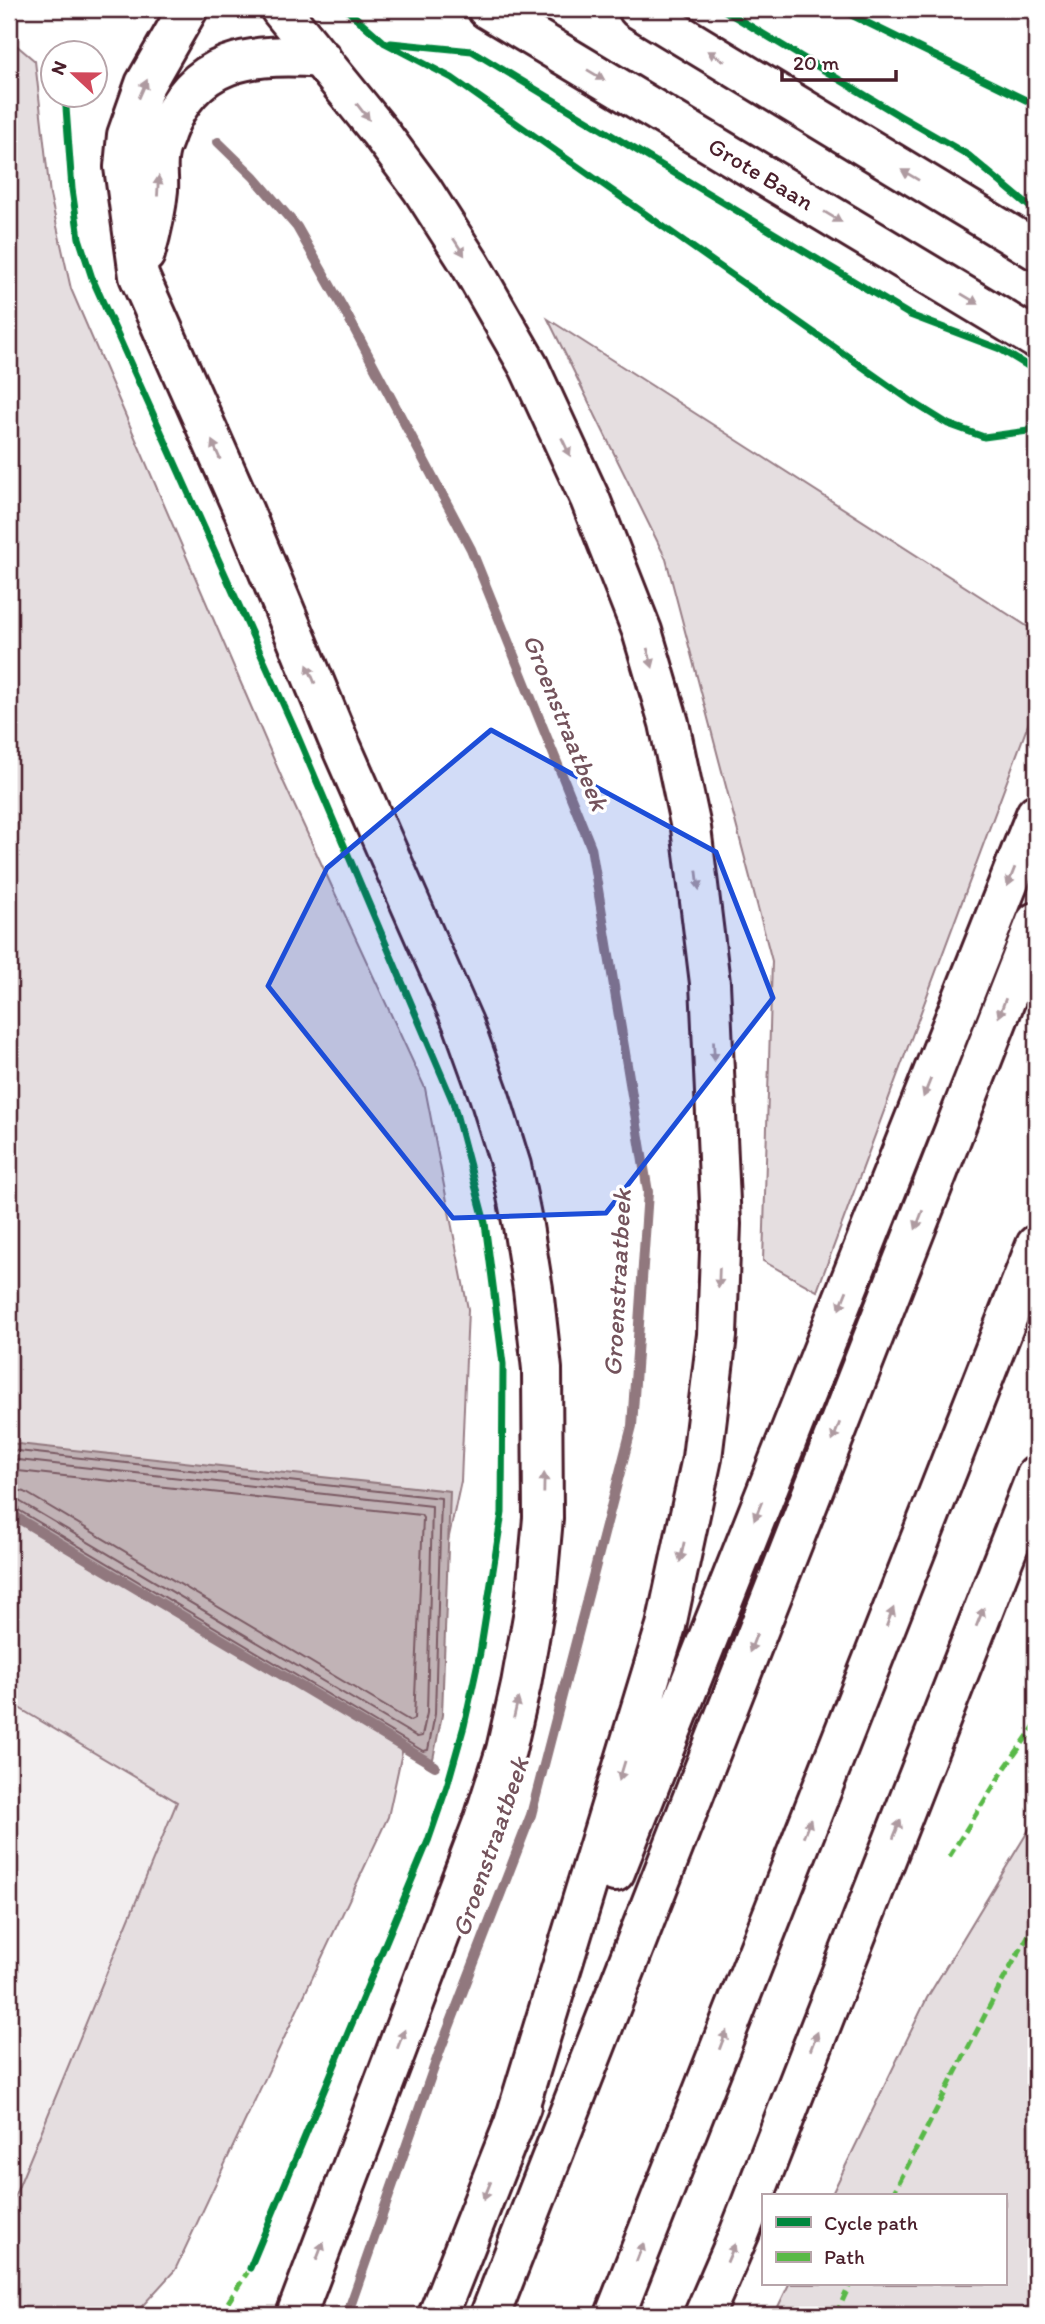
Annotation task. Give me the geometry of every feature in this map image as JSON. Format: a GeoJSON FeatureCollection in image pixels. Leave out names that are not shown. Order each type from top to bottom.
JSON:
{"type":"FeatureCollection","features":[{"type":"Feature","properties":{"kind":"main road"},"geometry":{"type":"LineString","coordinates":[[188,9],[145,84],[127,135],[124,167],[139,276],[244,512],[337,737],[463,1023],[511,1166],[531,1277],[542,1369],[544,1518],[533,1618],[522,1684],[506,1750],[483,1822],[296,2315]]}},
{"type":"Feature","properties":{"kind":"main road"},"geometry":{"type":"LineString","coordinates":[[280,9],[422,189],[470,264],[529,367],[590,499],[642,631],[669,723],[691,828],[710,983],[721,1224],[717,1335],[702,1458],[666,1626],[512,2130]]}},
{"type":"Feature","properties":{"kind":"main road","name":"Grote Baan"},"geometry":{"type":"LineString","coordinates":[[487,9],[1025,332]]}},
{"type":"Feature","properties":{"kind":"main road"},"geometry":{"type":"LineString","coordinates":[[638,9],[1036,250]]}},
{"type":"Feature","properties":{"kind":"main road"},"geometry":{"type":"LineString","coordinates":[[139,276],[152,230],[158,190],[159,153],[173,114],[190,90],[219,68],[240,60],[285,55],[321,58]]}},
{"type":"Feature","properties":{"kind":"main road"},"geometry":{"type":"LineString","coordinates":[[438,2315],[1036,814]]}},
{"type":"Feature","properties":{"kind":"main road"},"geometry":{"type":"LineString","coordinates":[[490,2315],[1036,922]]}},
{"type":"Feature","properties":{"kind":"main road"},"geometry":{"type":"LineString","coordinates":[[615,2315],[1036,1245]]}},
{"type":"Feature","properties":{"kind":"main road"},"geometry":{"type":"LineString","coordinates":[[704,2315],[740,2232],[1036,1476]]}},
{"type":"Feature","properties":{"kind":"highlighted area"},"geometry":{"type":"Polygon","coordinates":[[[491,730],[716,852],[773,998],[606,1213],[453,1218],[268,986],[327,868],[491,730]]]}},
{"type":"Feature","properties":{"kind":"shaded area"},"geometry":{"type":"Polygon","coordinates":[[[9,39],[35,61],[38,108],[40,108],[50,195],[71,289],[284,783],[425,1088],[468,1309],[461,1481],[388,1817],[175,2270],[134,2315],[9,2315],[9,2210],[177,1802],[9,1702],[9,39]]]}},
{"type":"Feature","properties":{"kind":"shaded area"},"geometry":{"type":"Polygon","coordinates":[[[548,319],[1036,632],[1036,703],[817,1291],[763,1261],[772,961],[666,559],[548,319]]]}},
{"type":"Feature","properties":{"kind":"shaded area"},"geometry":{"type":"Polygon","coordinates":[[[9,1702],[177,1802],[9,2210],[9,1702]]]}},
{"type":"Feature","properties":{"kind":"shaded area"},"geometry":{"type":"Polygon","coordinates":[[[1036,1818],[1036,2315],[774,2315],[788,2286],[1006,2286],[1006,2194],[832,2194],[927,1998],[1036,1818]]]}},
{"type":"Feature","properties":{"kind":"water"},"geometry":{"type":"Polygon","coordinates":[[[9,1443],[450,1491],[442,1715],[432,1764],[9,1513],[9,1443]]]}},
{"type":"Feature","properties":{"kind":"waterway","name":"Groenstraatbeek"},"geometry":{"type":"LineString","coordinates":[[218,142],[254,177],[297,227],[347,315],[471,549],[591,847],[648,1192],[632,1426],[531,1815],[439,2053],[347,2315]]}},
{"type":"Feature","properties":{"kind":"waterway"},"geometry":{"type":"LineString","coordinates":[[9,1513],[435,1766]]}},
{"type":"Feature","properties":{"kind":"marked path"},"geometry":{"type":"LineString","coordinates":[[949,1857],[1036,1724]]}},
{"type":"Feature","properties":{"kind":"marked path"},"geometry":{"type":"LineString","coordinates":[[893,2194],[1001,1984],[1036,1922]]}},
{"type":"Feature","properties":{"kind":"marked path"},"geometry":{"type":"LineString","coordinates":[[220,2315],[250,2268]]}},
{"type":"Feature","properties":{"kind":"marked path"},"geometry":{"type":"LineString","coordinates":[[836,2315],[849,2286]]}},
{"type":"Feature","properties":{"kind":"cycle path"},"geometry":{"type":"LineString","coordinates":[[346,9],[385,43],[452,78],[911,401],[948,424],[984,437],[1028,431],[1036,420]]}},
{"type":"Feature","properties":{"kind":"cycle path"},"geometry":{"type":"LineString","coordinates":[[722,9],[968,155],[1036,212]]}},
{"type":"Feature","properties":{"kind":"cycle path"},"geometry":{"type":"LineString","coordinates":[[839,9],[1036,105]]}},
{"type":"Feature","properties":{"kind":"cycle path"},"geometry":{"type":"LineString","coordinates":[[391,43],[472,51],[910,315],[1000,349],[1036,371]]}},
{"type":"Feature","properties":{"kind":"cycle path"},"geometry":{"type":"LineString","coordinates":[[66,108],[72,189],[79,238],[92,278],[298,737],[453,1102],[485,1223],[503,1364],[502,1513],[480,1653],[464,1726],[428,1841],[250,2268]]}}]}
